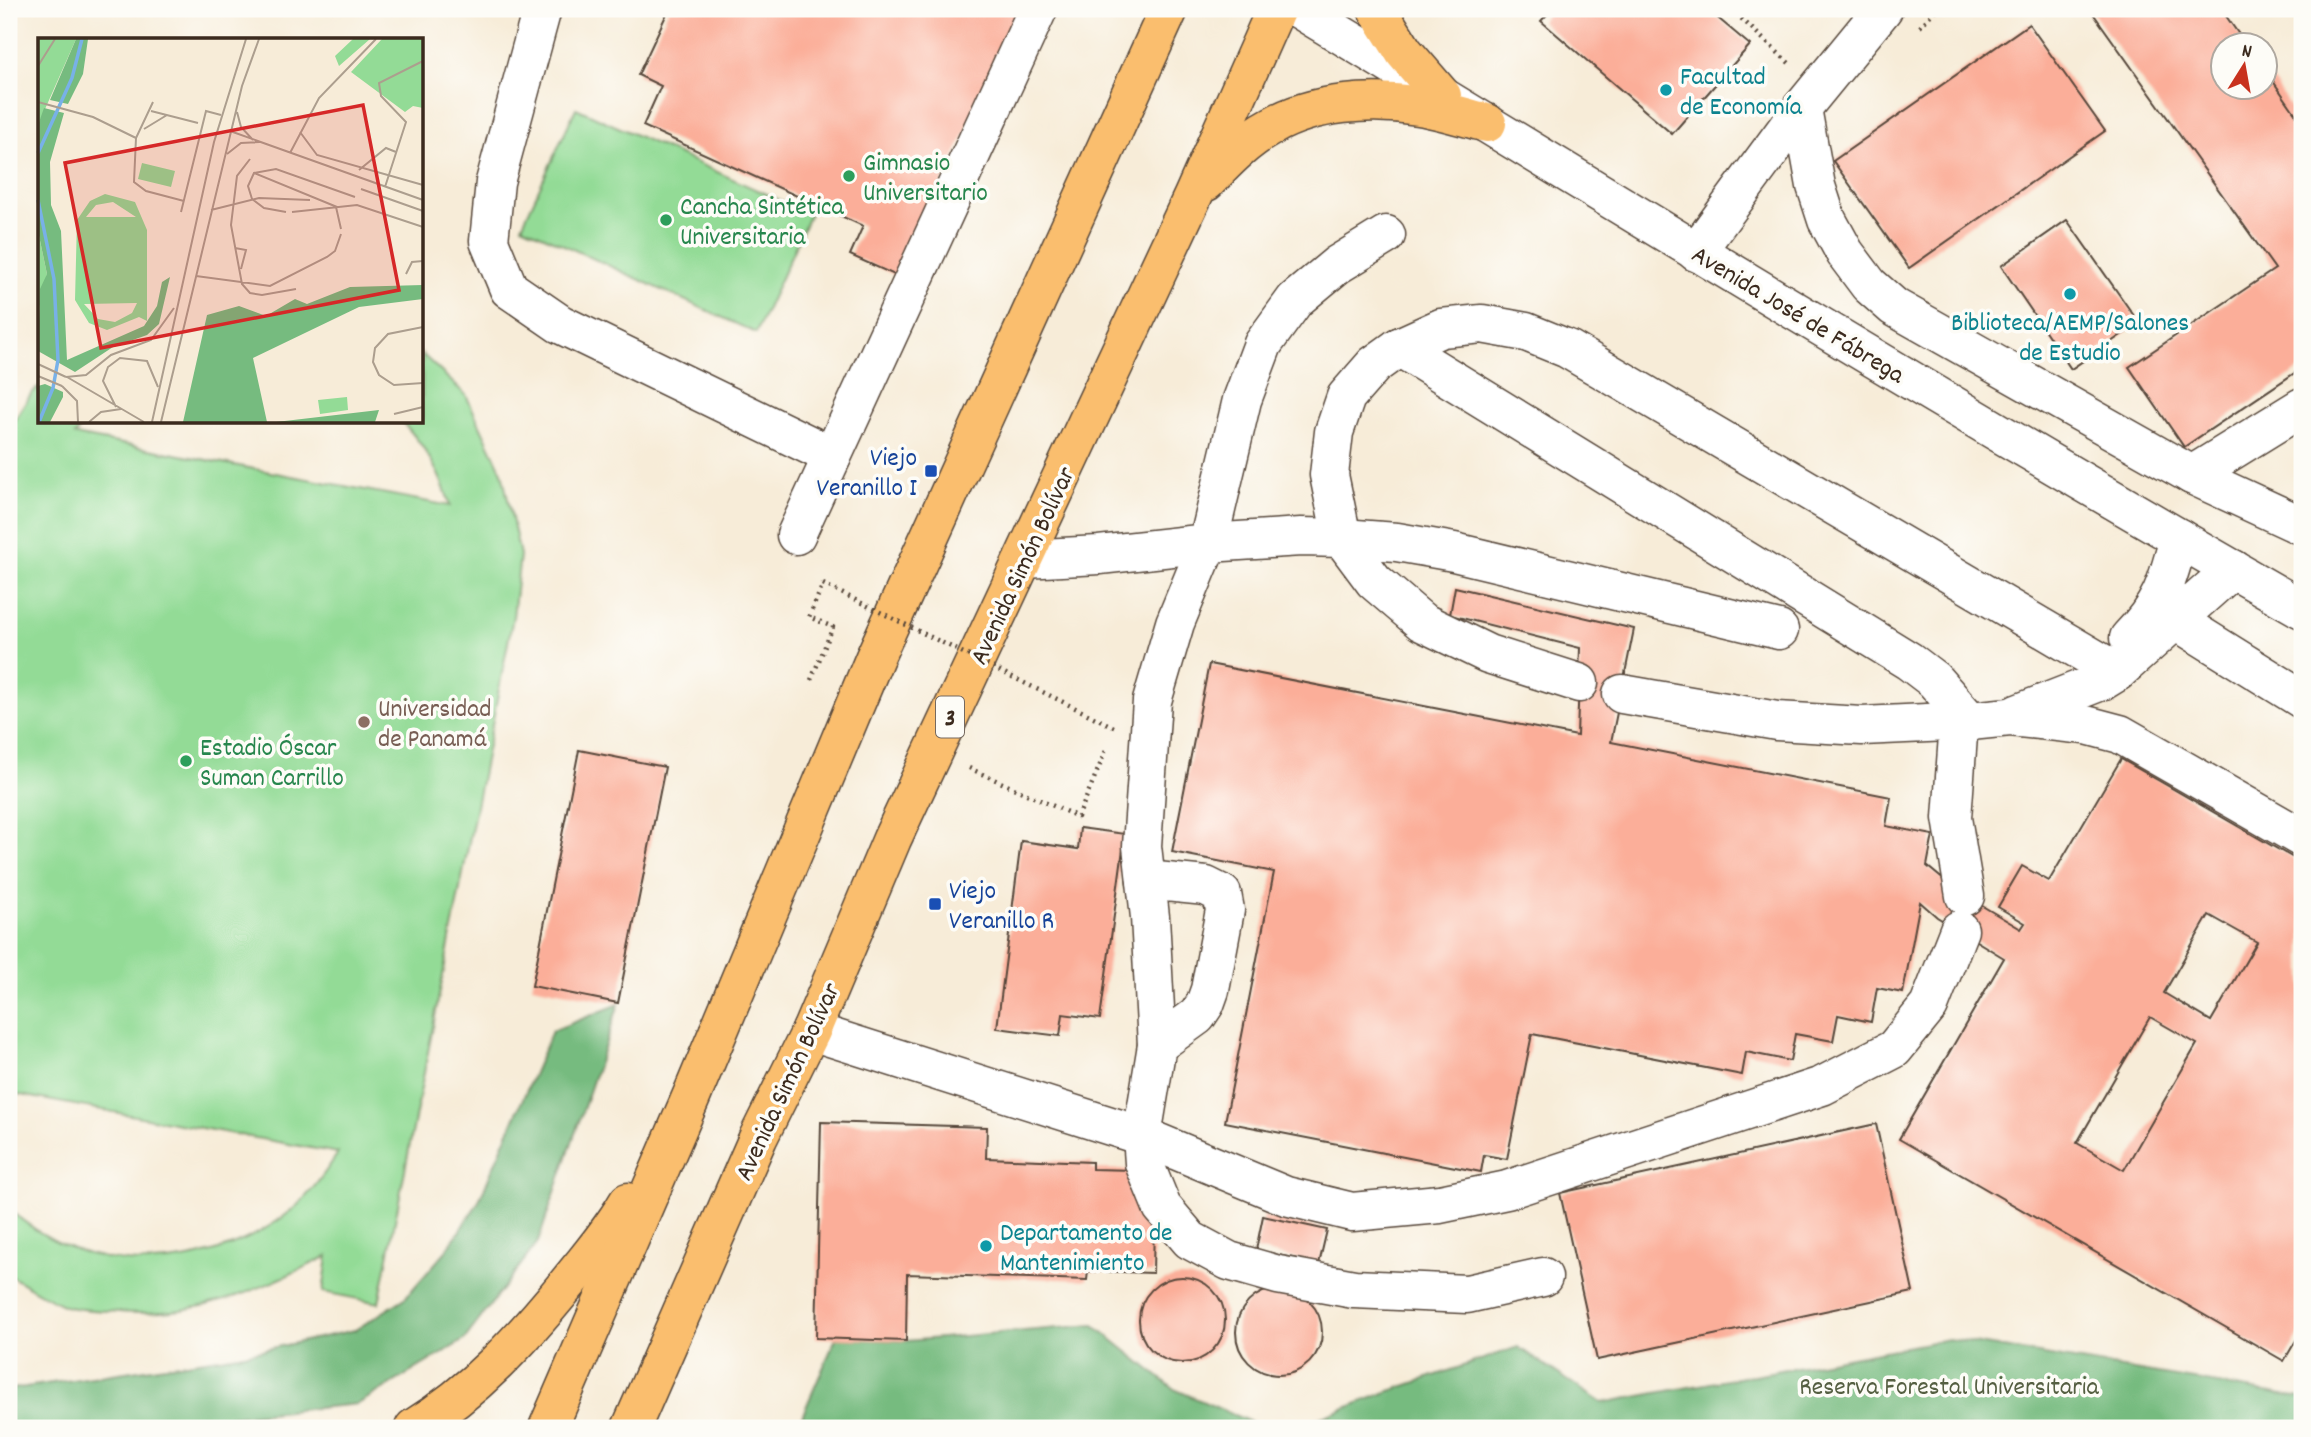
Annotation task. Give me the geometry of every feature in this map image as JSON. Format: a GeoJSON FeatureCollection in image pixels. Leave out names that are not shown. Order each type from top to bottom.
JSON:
{"type":"FeatureCollection","features":[{"type":"Feature","properties":{"kind":"main road"},"geometry":{"type":"LineString","coordinates":[[548,1428],[692,1095],[875,657],[1169,9]]}},
{"type":"Feature","properties":{"kind":"main road","name":"Avenida Simón Bolívar"},"geometry":{"type":"LineString","coordinates":[[631,1428],[758,1138],[811,1031],[892,839],[1193,196],[1276,9]]}},
{"type":"Feature","properties":{"kind":"main road"},"geometry":{"type":"LineString","coordinates":[[1377,9],[1404,52],[1442,96]]}},
{"type":"Feature","properties":{"kind":"main road"},"geometry":{"type":"LineString","coordinates":[[1193,196],[1230,157],[1250,141],[1273,125],[1315,110],[1342,104],[1394,104],[1418,106],[1487,123]]}},
{"type":"Feature","properties":{"kind":"main road"},"geometry":{"type":"LineString","coordinates":[[414,1428],[451,1404],[521,1339],[624,1209],[692,1095]]}},
{"type":"Feature","properties":{"kind":"street"},"geometry":{"type":"LineString","coordinates":[[542,9],[495,182],[489,241],[509,289],[560,324],[832,456]]}},
{"type":"Feature","properties":{"kind":"street"},"geometry":{"type":"LineString","coordinates":[[796,535],[1038,9]]}},
{"type":"Feature","properties":{"kind":"street","name":"Avenida José de Fábrega"},"geometry":{"type":"LineString","coordinates":[[1299,9],[1696,252],[2302,609]]}},
{"type":"Feature","properties":{"kind":"street"},"geometry":{"type":"LineString","coordinates":[[1696,252],[1802,108],[1883,9]]}},
{"type":"Feature","properties":{"kind":"street"},"geometry":{"type":"LineString","coordinates":[[1802,108],[1816,186],[1827,220],[1868,285],[1894,307],[2192,475],[2302,526]]}},
{"type":"Feature","properties":{"kind":"street"},"geometry":{"type":"LineString","coordinates":[[1386,235],[1337,265],[1295,300],[1263,344],[1242,400],[1208,543],[1175,623],[1152,701],[1142,845],[1157,1045],[1142,1136],[1144,1163],[1162,1207],[1190,1240],[1229,1261],[1278,1275],[1354,1289],[1419,1294],[1467,1294],[1543,1277]]}},
{"type":"Feature","properties":{"kind":"street"},"geometry":{"type":"LineString","coordinates":[[1579,683],[1488,654],[1422,622],[1374,581],[1342,538],[1329,475],[1334,432],[1346,397],[1374,365],[1399,347],[1441,328],[1482,324],[1526,332],[1568,349],[2108,672]]}},
{"type":"Feature","properties":{"kind":"street"},"geometry":{"type":"LineString","coordinates":[[811,1031],[1142,1136],[1286,1196],[1352,1212],[1440,1204],[1507,1190],[1822,1086],[1894,1049],[1929,1006],[1962,913],[1952,818],[1965,722],[1934,680],[1909,661],[1399,347]]}},
{"type":"Feature","properties":{"kind":"street"},"geometry":{"type":"LineString","coordinates":[[2192,475],[2302,407]]}},
{"type":"Feature","properties":{"kind":"street"},"geometry":{"type":"LineString","coordinates":[[1024,558],[1098,555],[1208,543],[1301,537],[1397,542],[1454,552],[1779,630]]}},
{"type":"Feature","properties":{"kind":"street"},"geometry":{"type":"LineString","coordinates":[[2120,734],[2110,707],[2108,672],[2159,601],[2179,538]]}},
{"type":"Feature","properties":{"kind":"street"},"geometry":{"type":"LineString","coordinates":[[2010,717],[2062,696],[2108,672],[2175,620],[2233,569]]}},
{"type":"Feature","properties":{"kind":"street"},"geometry":{"type":"LineString","coordinates":[[2175,620],[2302,699]]}},
{"type":"Feature","properties":{"kind":"street"},"geometry":{"type":"LineString","coordinates":[[1622,694],[1777,721],[1863,726],[1965,722],[2010,717],[2086,725],[2120,734],[2302,838]]}},
{"type":"Feature","properties":{"kind":"street"},"geometry":{"type":"LineString","coordinates":[[1146,880],[1206,887],[1222,894],[1225,910],[1205,1004],[1197,1016],[1157,1045]]}},
{"type":"Feature","properties":{"kind":"path"},"geometry":{"type":"LineString","coordinates":[[1731,9],[1790,64]]}},
{"type":"Feature","properties":{"kind":"path"},"geometry":{"type":"LineString","coordinates":[[811,680],[833,627],[809,617],[823,584],[1116,728]]}},
{"type":"Feature","properties":{"kind":"path"},"geometry":{"type":"LineString","coordinates":[[1002,783],[1079,817],[1110,741]]}},
{"type":"Feature","properties":{"kind":"green space","name":"Cancha Sintética Universitaria"},"geometry":{"type":"Polygon","coordinates":[[[576,108],[810,214],[756,333],[522,226],[576,108]]]}},
{"type":"Feature","properties":{"kind":"green space"},"geometry":{"type":"Polygon","coordinates":[[[424,356],[466,395],[502,472],[520,555],[513,617],[379,1303],[323,1292],[328,1256],[249,1292],[196,1307],[139,1313],[65,1306],[9,1275],[9,1209],[40,1232],[73,1249],[108,1259],[144,1262],[180,1260],[216,1251],[250,1237],[283,1217],[307,1196],[338,1153],[9,1093],[9,429],[31,394],[38,388],[38,424],[83,424],[75,435],[450,506],[442,483],[418,440],[404,424],[424,424],[424,356]]]}},
{"type":"Feature","properties":{"kind":"green space"},"geometry":{"type":"Polygon","coordinates":[[[619,1004],[538,1242],[464,1340],[358,1404],[216,1418],[171,1428],[9,1428],[9,1390],[12,1389],[239,1355],[355,1330],[405,1298],[446,1251],[478,1203],[552,1031],[619,1004]]]}},
{"type":"Feature","properties":{"kind":"green space"},"geometry":{"type":"Polygon","coordinates":[[[1094,1325],[1174,1389],[1264,1428],[797,1428],[836,1338],[906,1341],[1094,1325]]]}},
{"type":"Feature","properties":{"kind":"green space","name":"Reserva Forestal Universitaria"},"geometry":{"type":"Polygon","coordinates":[[[1949,1339],[2302,1398],[2302,1428],[1294,1428],[1387,1392],[1518,1347],[1602,1403],[1949,1339]]]}},
{"type":"Feature","properties":{"kind":"building","name":"Gimnasio Universitario"},"geometry":{"type":"Polygon","coordinates":[[[669,9],[1022,9],[899,277],[850,255],[863,226],[643,126],[661,86],[638,75],[669,9]]]}},
{"type":"Feature","properties":{"kind":"building","name":"Facultad de Economía"},"geometry":{"type":"Polygon","coordinates":[[[1552,9],[1707,9],[1750,45],[1672,134],[1541,21],[1552,9]]]}},
{"type":"Feature","properties":{"kind":"building"},"geometry":{"type":"Polygon","coordinates":[[[2090,9],[2221,9],[2237,32],[2210,32],[2210,102],[2280,102],[2280,91],[2302,123],[2302,368],[2184,447],[2129,367],[2275,269],[2090,9]]]}},
{"type":"Feature","properties":{"kind":"building"},"geometry":{"type":"Polygon","coordinates":[[[2029,24],[2105,131],[1909,268],[1833,161],[2029,24]]]}},
{"type":"Feature","properties":{"kind":"building","name":"Biblioteca/AEMP/Salones de Estudio"},"geometry":{"type":"Polygon","coordinates":[[[2067,220],[2139,323],[2071,369],[2001,266],[2067,220]]]}},
{"type":"Feature","properties":{"kind":"building"},"geometry":{"type":"Polygon","coordinates":[[[1455,587],[1634,629],[1611,742],[1891,797],[1886,826],[1933,835],[1927,866],[1957,891],[2021,929],[2025,923],[1998,907],[2022,866],[2049,881],[2121,759],[2302,863],[2302,1330],[2284,1361],[1899,1139],[2004,958],[1937,917],[1920,902],[1903,993],[1877,988],[1871,1022],[1838,1015],[1833,1041],[1795,1034],[1790,1061],[1746,1052],[1742,1075],[1532,1034],[1507,1159],[1484,1155],[1481,1172],[1225,1122],[1274,872],[1172,852],[1209,664],[1577,736],[1580,648],[1450,615],[1455,587]],[[2209,915],[2164,993],[2211,1021],[2257,942],[2209,915]],[[2150,1017],[2077,1143],[2124,1170],[2197,1044],[2150,1017]]]}},
{"type":"Feature","properties":{"kind":"building"},"geometry":{"type":"Polygon","coordinates":[[[579,750],[665,767],[618,1003],[532,986],[579,750]]]}},
{"type":"Feature","properties":{"kind":"building"},"geometry":{"type":"Polygon","coordinates":[[[1080,828],[1125,834],[1100,1019],[1063,1014],[1060,1036],[997,1028],[1021,841],[1078,849],[1080,828]]]}},
{"type":"Feature","properties":{"kind":"building","name":"Departamento de Mantenimiento"},"geometry":{"type":"Polygon","coordinates":[[[821,1122],[987,1127],[986,1158],[1092,1162],[1092,1169],[1136,1170],[1154,1220],[1153,1273],[1088,1271],[1087,1280],[907,1274],[906,1341],[816,1338],[821,1122]]]}},
{"type":"Feature","properties":{"kind":"building"},"geometry":{"type":"Polygon","coordinates":[[[1876,1124],[1913,1292],[1597,1360],[1560,1193],[1876,1124]]]}},
{"type":"Feature","properties":{"kind":"building"},"geometry":{"type":"Polygon","coordinates":[[[1263,1216],[1327,1230],[1319,1264],[1256,1250],[1263,1216]]]}},
{"type":"Feature","properties":{"kind":"building"},"geometry":{"type":"Polygon","coordinates":[[[1182,1277],[1199,1280],[1213,1289],[1222,1303],[1225,1320],[1222,1337],[1213,1351],[1199,1360],[1182,1363],[1165,1360],[1151,1351],[1142,1337],[1139,1320],[1142,1303],[1151,1289],[1165,1280],[1182,1277]]]}},
{"type":"Feature","properties":{"kind":"building"},"geometry":{"type":"Polygon","coordinates":[[[1279,1289],[1303,1296],[1315,1308],[1322,1332],[1315,1356],[1303,1368],[1279,1375],[1255,1368],[1243,1356],[1236,1332],[1243,1308],[1255,1296],[1279,1289]]]}},
{"type":"Feature","properties":{"kind":"place","name":"Facultad de Economía"},"geometry":{"type":"Point","coordinates":[1666,90]}},
{"type":"Feature","properties":{"kind":"place","name":"Gimnasio Universitario"},"geometry":{"type":"Point","coordinates":[849,176]}},
{"type":"Feature","properties":{"kind":"place","name":"Cancha Sintética Universitaria"},"geometry":{"type":"Point","coordinates":[666,220]}},
{"type":"Feature","properties":{"kind":"place","name":"Biblioteca/AEMP/Salones de Estudio"},"geometry":{"type":"Point","coordinates":[2070,294]}},
{"type":"Feature","properties":{"kind":"place","name":"Viejo Veranillo I"},"geometry":{"type":"Point","coordinates":[931,471]}},
{"type":"Feature","properties":{"kind":"place","name":"Universidad de Panamá"},"geometry":{"type":"Point","coordinates":[364,722]}},
{"type":"Feature","properties":{"kind":"place","name":"Estadio Óscar Suman Carrillo"},"geometry":{"type":"Point","coordinates":[186,761]}},
{"type":"Feature","properties":{"kind":"place","name":"Viejo Veranillo R"},"geometry":{"type":"Point","coordinates":[935,904]}},
{"type":"Feature","properties":{"kind":"place","name":"Departamento de Mantenimiento"},"geometry":{"type":"Point","coordinates":[986,1246]}}]}
